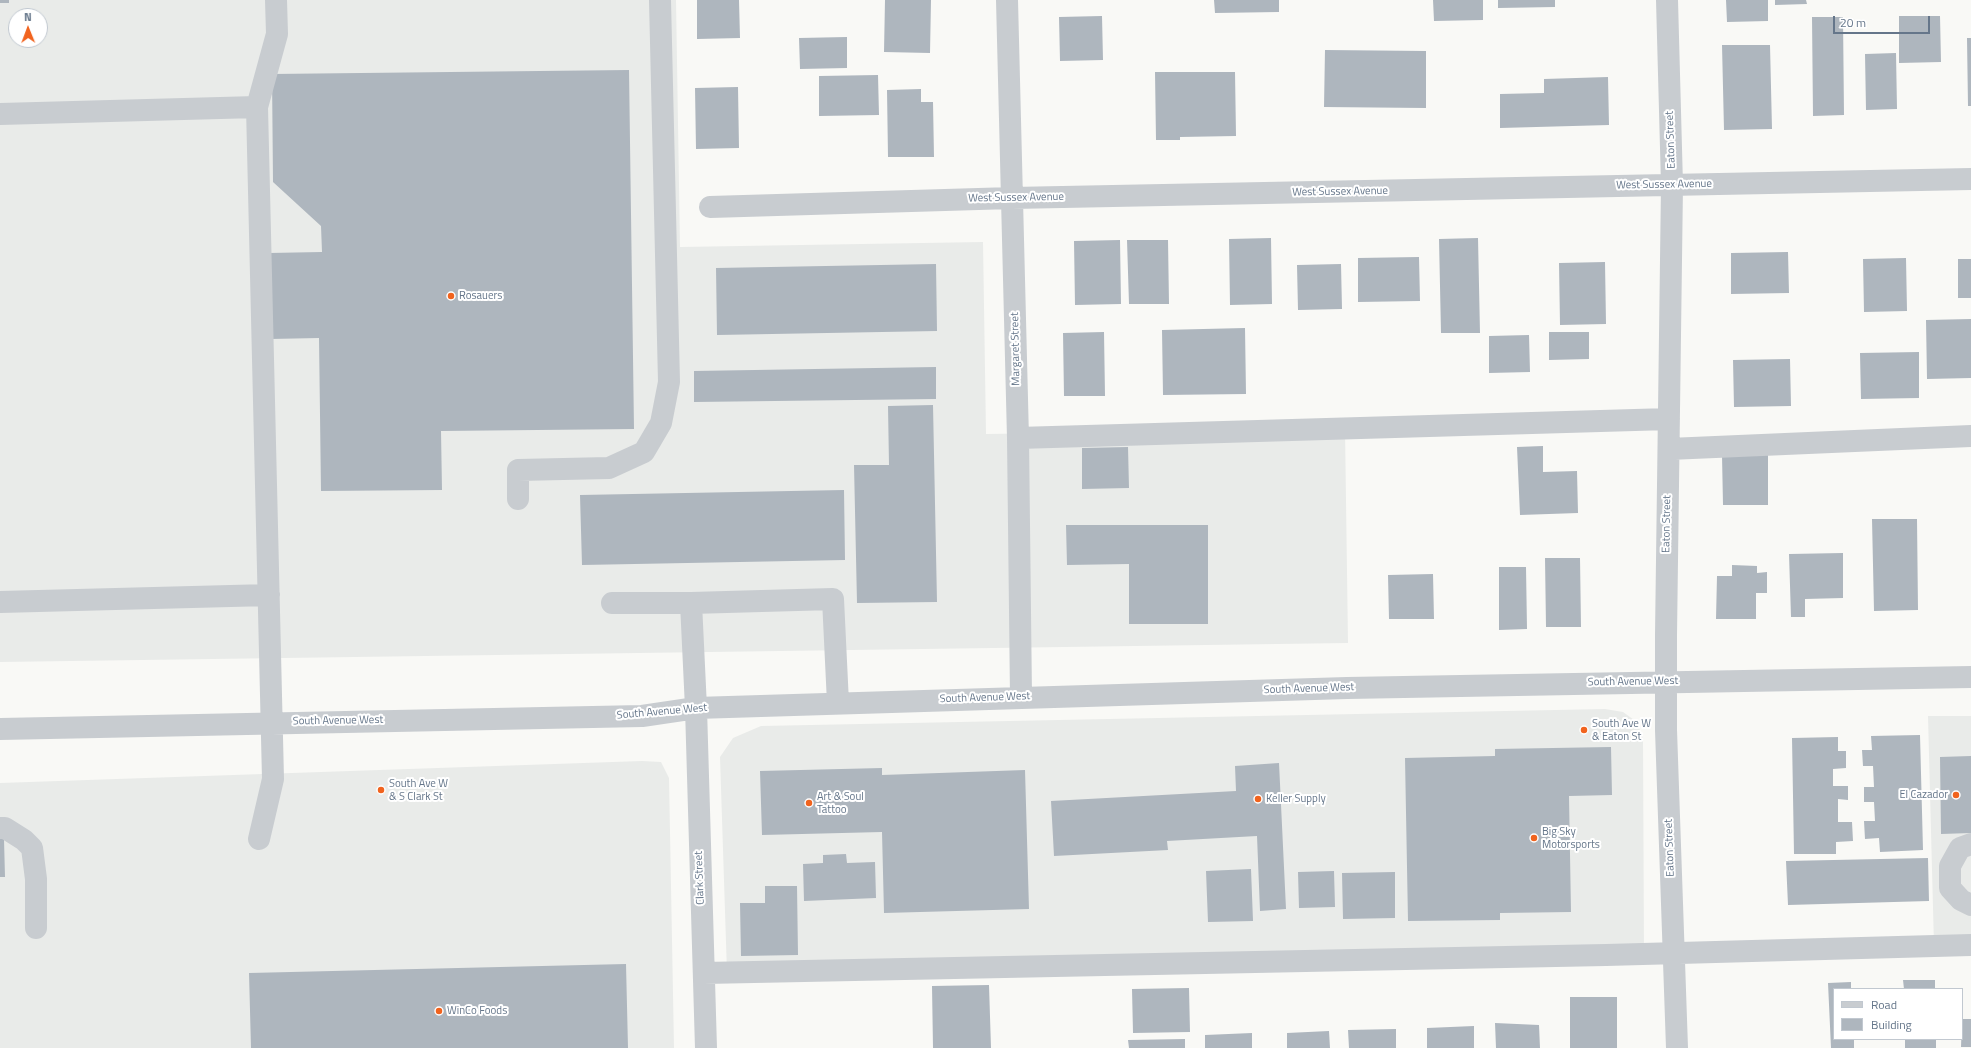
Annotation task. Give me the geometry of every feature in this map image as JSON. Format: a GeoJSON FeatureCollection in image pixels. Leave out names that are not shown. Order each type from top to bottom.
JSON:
{"type":"FeatureCollection","features":[{"type":"Feature","properties":{"kind":"street"},"geometry":{"type":"LineString","coordinates":[[259,839],[274,779],[257,107],[277,34],[276,0]]}},
{"type":"Feature","properties":{"kind":"street"},"geometry":{"type":"LineString","coordinates":[[518,499],[518,470],[610,468],[644,452],[662,423],[668,382],[660,0]]}},
{"type":"Feature","properties":{"kind":"street","name":"Margaret Street"},"geometry":{"type":"LineString","coordinates":[[1007,0],[1018,438],[1021,697]]}},
{"type":"Feature","properties":{"kind":"street","name":"Eaton Street"},"geometry":{"type":"LineString","coordinates":[[1667,0],[1672,185],[1666,682],[1677,1048]]}},
{"type":"Feature","properties":{"kind":"street"},"geometry":{"type":"LineString","coordinates":[[0,114],[257,107]]}},
{"type":"Feature","properties":{"kind":"street","name":"West Sussex Avenue"},"geometry":{"type":"LineString","coordinates":[[710,207],[1012,198],[1971,179]]}},
{"type":"Feature","properties":{"kind":"street"},"geometry":{"type":"LineString","coordinates":[[1018,438],[1669,419]]}},
{"type":"Feature","properties":{"kind":"street"},"geometry":{"type":"LineString","coordinates":[[1668,449],[1971,436]]}},
{"type":"Feature","properties":{"kind":"street"},"geometry":{"type":"LineString","coordinates":[[0,602],[269,595]]}},
{"type":"Feature","properties":{"kind":"street"},"geometry":{"type":"LineString","coordinates":[[612,603],[691,603],[833,599],[838,703]]}},
{"type":"Feature","properties":{"kind":"street","name":"Clark Street"},"geometry":{"type":"LineString","coordinates":[[691,603],[696,708],[706,1048]]}},
{"type":"Feature","properties":{"kind":"street","name":"South Avenue West"},"geometry":{"type":"LineString","coordinates":[[0,729],[272,722],[642,716],[696,708],[1347,688],[1971,677]]}},
{"type":"Feature","properties":{"kind":"street"},"geometry":{"type":"LineString","coordinates":[[0,828],[5,828],[24,840],[32,848],[36,879],[36,928]]}},
{"type":"Feature","properties":{"kind":"street"},"geometry":{"type":"LineString","coordinates":[[1971,844],[1960,848],[1950,866],[1950,888],[1961,900],[1971,905]]}},
{"type":"Feature","properties":{"kind":"street"},"geometry":{"type":"LineString","coordinates":[[704,974],[1674,953],[1971,945]]}},
{"type":"Feature","properties":{"kind":"shaded area"},"geometry":{"type":"Polygon","coordinates":[[[0,0],[676,0],[680,247],[983,242],[986,434],[1345,429],[1348,643],[0,662],[0,0]]]}},
{"type":"Feature","properties":{"kind":"shaded area"},"geometry":{"type":"Polygon","coordinates":[[[1605,709],[1623,712],[1637,722],[1643,739],[1644,954],[727,973],[720,757],[733,738],[761,726],[1605,709]]]}},
{"type":"Feature","properties":{"kind":"shaded area"},"geometry":{"type":"Polygon","coordinates":[[[1928,716],[1971,716],[1971,945],[1934,946],[1928,716]]]}},
{"type":"Feature","properties":{"kind":"shaded area"},"geometry":{"type":"Polygon","coordinates":[[[642,761],[661,762],[669,778],[674,1048],[0,1048],[0,783],[642,761]]]}},
{"type":"Feature","properties":{"kind":"building"},"geometry":{"type":"Polygon","coordinates":[[[0,0],[9,0],[9,3],[0,3],[0,0]]]}},
{"type":"Feature","properties":{"kind":"building"},"geometry":{"type":"Polygon","coordinates":[[[697,0],[739,0],[740,38],[697,39],[697,0]]]}},
{"type":"Feature","properties":{"kind":"building"},"geometry":{"type":"Polygon","coordinates":[[[885,0],[931,0],[930,53],[884,52],[885,0]]]}},
{"type":"Feature","properties":{"kind":"building"},"geometry":{"type":"Polygon","coordinates":[[[1214,0],[1279,0],[1279,12],[1215,13],[1214,0]]]}},
{"type":"Feature","properties":{"kind":"building"},"geometry":{"type":"Polygon","coordinates":[[[1433,0],[1483,0],[1483,20],[1434,21],[1433,0]]]}},
{"type":"Feature","properties":{"kind":"building"},"geometry":{"type":"Polygon","coordinates":[[[1498,0],[1555,0],[1555,7],[1498,8],[1498,0]]]}},
{"type":"Feature","properties":{"kind":"building"},"geometry":{"type":"Polygon","coordinates":[[[1726,0],[1768,0],[1768,21],[1727,22],[1726,0]]]}},
{"type":"Feature","properties":{"kind":"building"},"geometry":{"type":"Polygon","coordinates":[[[1775,0],[1806,0],[1807,4],[1775,5],[1775,0]]]}},
{"type":"Feature","properties":{"kind":"building"},"geometry":{"type":"Polygon","coordinates":[[[1102,16],[1103,60],[1060,61],[1059,17],[1102,16]]]}},
{"type":"Feature","properties":{"kind":"building"},"geometry":{"type":"Polygon","coordinates":[[[1899,16],[1940,16],[1941,62],[1899,63],[1899,16]]]}},
{"type":"Feature","properties":{"kind":"building"},"geometry":{"type":"Polygon","coordinates":[[[1812,17],[1843,17],[1844,115],[1813,116],[1812,17]]]}},
{"type":"Feature","properties":{"kind":"building"},"geometry":{"type":"Polygon","coordinates":[[[847,37],[847,68],[800,69],[799,38],[847,37]]]}},
{"type":"Feature","properties":{"kind":"building"},"geometry":{"type":"Polygon","coordinates":[[[1967,38],[1971,38],[1971,106],[1968,106],[1967,38]]]}},
{"type":"Feature","properties":{"kind":"building"},"geometry":{"type":"Polygon","coordinates":[[[1722,45],[1770,45],[1772,129],[1724,130],[1722,45]]]}},
{"type":"Feature","properties":{"kind":"building"},"geometry":{"type":"Polygon","coordinates":[[[1325,50],[1426,51],[1426,108],[1324,107],[1325,50]]]}},
{"type":"Feature","properties":{"kind":"building"},"geometry":{"type":"Polygon","coordinates":[[[1896,53],[1897,109],[1866,110],[1865,54],[1896,53]]]}},
{"type":"Feature","properties":{"kind":"building","name":"Rosauers"},"geometry":{"type":"Polygon","coordinates":[[[629,70],[634,429],[441,431],[442,490],[321,491],[319,338],[270,339],[269,253],[322,252],[321,226],[273,182],[272,74],[629,70]]]}},
{"type":"Feature","properties":{"kind":"building"},"geometry":{"type":"Polygon","coordinates":[[[1155,72],[1235,72],[1236,136],[1180,137],[1180,140],[1156,140],[1155,72]]]}},
{"type":"Feature","properties":{"kind":"building"},"geometry":{"type":"Polygon","coordinates":[[[878,75],[879,115],[819,116],[819,76],[878,75]]]}},
{"type":"Feature","properties":{"kind":"building"},"geometry":{"type":"Polygon","coordinates":[[[1608,77],[1609,125],[1500,128],[1500,94],[1544,93],[1544,79],[1608,77]]]}},
{"type":"Feature","properties":{"kind":"building"},"geometry":{"type":"Polygon","coordinates":[[[738,87],[739,148],[696,149],[695,88],[738,87]]]}},
{"type":"Feature","properties":{"kind":"building"},"geometry":{"type":"Polygon","coordinates":[[[921,89],[921,102],[933,102],[934,157],[888,157],[887,90],[921,89]]]}},
{"type":"Feature","properties":{"kind":"building"},"geometry":{"type":"Polygon","coordinates":[[[1271,238],[1272,304],[1230,305],[1229,239],[1271,238]]]}},
{"type":"Feature","properties":{"kind":"building"},"geometry":{"type":"Polygon","coordinates":[[[1478,238],[1480,333],[1441,333],[1439,239],[1478,238]]]}},
{"type":"Feature","properties":{"kind":"building"},"geometry":{"type":"Polygon","coordinates":[[[1120,240],[1121,304],[1075,305],[1074,241],[1120,240]]]}},
{"type":"Feature","properties":{"kind":"building"},"geometry":{"type":"Polygon","coordinates":[[[1127,240],[1168,240],[1169,304],[1129,304],[1127,240]]]}},
{"type":"Feature","properties":{"kind":"building"},"geometry":{"type":"Polygon","coordinates":[[[1788,252],[1789,293],[1731,294],[1731,253],[1788,252]]]}},
{"type":"Feature","properties":{"kind":"building"},"geometry":{"type":"Polygon","coordinates":[[[1419,257],[1420,301],[1358,302],[1358,258],[1419,257]]]}},
{"type":"Feature","properties":{"kind":"building"},"geometry":{"type":"Polygon","coordinates":[[[1906,258],[1907,311],[1864,312],[1863,259],[1906,258]]]}},
{"type":"Feature","properties":{"kind":"building"},"geometry":{"type":"Polygon","coordinates":[[[1958,259],[1971,259],[1971,298],[1958,298],[1958,259]]]}},
{"type":"Feature","properties":{"kind":"building"},"geometry":{"type":"Polygon","coordinates":[[[1605,262],[1606,324],[1560,325],[1559,263],[1605,262]]]}},
{"type":"Feature","properties":{"kind":"building"},"geometry":{"type":"Polygon","coordinates":[[[936,264],[937,331],[717,335],[716,268],[936,264]]]}},
{"type":"Feature","properties":{"kind":"building"},"geometry":{"type":"Polygon","coordinates":[[[1341,264],[1342,309],[1298,310],[1297,265],[1341,264]]]}},
{"type":"Feature","properties":{"kind":"building"},"geometry":{"type":"Polygon","coordinates":[[[1971,319],[1971,378],[1927,379],[1926,320],[1971,319]]]}},
{"type":"Feature","properties":{"kind":"building"},"geometry":{"type":"Polygon","coordinates":[[[1245,328],[1246,394],[1163,395],[1162,330],[1245,328]]]}},
{"type":"Feature","properties":{"kind":"building"},"geometry":{"type":"Polygon","coordinates":[[[1104,332],[1105,396],[1064,396],[1063,333],[1104,332]]]}},
{"type":"Feature","properties":{"kind":"building"},"geometry":{"type":"Polygon","coordinates":[[[1549,332],[1589,332],[1589,359],[1549,360],[1549,332]]]}},
{"type":"Feature","properties":{"kind":"building"},"geometry":{"type":"Polygon","coordinates":[[[1529,335],[1530,372],[1489,373],[1489,336],[1529,335]]]}},
{"type":"Feature","properties":{"kind":"building"},"geometry":{"type":"Polygon","coordinates":[[[1919,352],[1919,398],[1861,399],[1860,353],[1919,352]]]}},
{"type":"Feature","properties":{"kind":"building"},"geometry":{"type":"Polygon","coordinates":[[[1790,359],[1791,406],[1734,407],[1733,360],[1790,359]]]}},
{"type":"Feature","properties":{"kind":"building"},"geometry":{"type":"Polygon","coordinates":[[[936,367],[936,399],[694,402],[694,371],[936,367]]]}},
{"type":"Feature","properties":{"kind":"building"},"geometry":{"type":"Polygon","coordinates":[[[933,405],[937,602],[857,603],[854,465],[889,465],[888,406],[933,405]]]}},
{"type":"Feature","properties":{"kind":"building"},"geometry":{"type":"Polygon","coordinates":[[[1543,446],[1543,472],[1577,471],[1578,513],[1520,515],[1517,447],[1543,446]]]}},
{"type":"Feature","properties":{"kind":"building"},"geometry":{"type":"Polygon","coordinates":[[[1128,447],[1129,488],[1082,489],[1082,448],[1128,447]]]}},
{"type":"Feature","properties":{"kind":"building"},"geometry":{"type":"Polygon","coordinates":[[[1722,455],[1768,455],[1768,505],[1723,505],[1722,455]]]}},
{"type":"Feature","properties":{"kind":"building"},"geometry":{"type":"Polygon","coordinates":[[[844,490],[845,560],[582,565],[580,495],[844,490]]]}},
{"type":"Feature","properties":{"kind":"building"},"geometry":{"type":"Polygon","coordinates":[[[1872,519],[1917,519],[1918,610],[1874,611],[1872,519]]]}},
{"type":"Feature","properties":{"kind":"building"},"geometry":{"type":"Polygon","coordinates":[[[1066,525],[1208,525],[1208,624],[1129,624],[1129,564],[1067,565],[1066,525]]]}},
{"type":"Feature","properties":{"kind":"building"},"geometry":{"type":"Polygon","coordinates":[[[1843,553],[1843,598],[1805,599],[1805,617],[1791,617],[1789,554],[1843,553]]]}},
{"type":"Feature","properties":{"kind":"building"},"geometry":{"type":"Polygon","coordinates":[[[1545,558],[1580,558],[1581,627],[1546,627],[1545,558]]]}},
{"type":"Feature","properties":{"kind":"building"},"geometry":{"type":"Polygon","coordinates":[[[1732,565],[1757,566],[1757,573],[1767,572],[1767,593],[1756,593],[1756,619],[1716,619],[1717,576],[1732,576],[1732,565]]]}},
{"type":"Feature","properties":{"kind":"building"},"geometry":{"type":"Polygon","coordinates":[[[1499,567],[1526,567],[1527,629],[1499,630],[1499,567]]]}},
{"type":"Feature","properties":{"kind":"building"},"geometry":{"type":"Polygon","coordinates":[[[1433,574],[1434,619],[1389,619],[1388,575],[1433,574]]]}},
{"type":"Feature","properties":{"kind":"building"},"geometry":{"type":"Polygon","coordinates":[[[1920,735],[1923,850],[1880,852],[1879,838],[1865,839],[1864,821],[1875,821],[1874,802],[1864,802],[1864,787],[1874,787],[1873,766],[1863,766],[1862,750],[1872,750],[1871,736],[1920,735]]]}},
{"type":"Feature","properties":{"kind":"building"},"geometry":{"type":"Polygon","coordinates":[[[1838,737],[1838,751],[1846,751],[1846,768],[1833,769],[1833,786],[1848,786],[1848,800],[1838,799],[1838,822],[1852,822],[1853,841],[1836,842],[1836,854],[1794,854],[1792,738],[1838,737]]]}},
{"type":"Feature","properties":{"kind":"building"},"geometry":{"type":"Polygon","coordinates":[[[1611,747],[1612,795],[1569,796],[1571,912],[1500,913],[1500,920],[1408,921],[1405,758],[1495,756],[1495,749],[1611,747]]]}},
{"type":"Feature","properties":{"kind":"building","name":"El Cazador"},"geometry":{"type":"Polygon","coordinates":[[[1971,756],[1971,833],[1941,834],[1940,757],[1971,756]]]}},
{"type":"Feature","properties":{"kind":"building"},"geometry":{"type":"Polygon","coordinates":[[[1279,763],[1286,909],[1260,911],[1257,836],[1167,841],[1168,850],[1054,856],[1051,801],[1236,791],[1235,766],[1279,763]]]}},
{"type":"Feature","properties":{"kind":"building"},"geometry":{"type":"Polygon","coordinates":[[[882,768],[882,775],[1025,770],[1029,909],[884,913],[882,832],[762,835],[760,771],[882,768]]]}},
{"type":"Feature","properties":{"kind":"building"},"geometry":{"type":"Polygon","coordinates":[[[0,839],[4,839],[5,877],[0,877],[0,839]]]}},
{"type":"Feature","properties":{"kind":"building"},"geometry":{"type":"Polygon","coordinates":[[[846,854],[847,863],[875,862],[876,898],[804,901],[803,864],[823,863],[823,855],[846,854]]]}},
{"type":"Feature","properties":{"kind":"building"},"geometry":{"type":"Polygon","coordinates":[[[1928,858],[1929,901],[1788,905],[1786,861],[1928,858]]]}},
{"type":"Feature","properties":{"kind":"building"},"geometry":{"type":"Polygon","coordinates":[[[1251,869],[1253,921],[1208,922],[1206,871],[1251,869]]]}},
{"type":"Feature","properties":{"kind":"building"},"geometry":{"type":"Polygon","coordinates":[[[1334,871],[1335,907],[1299,908],[1298,872],[1334,871]]]}},
{"type":"Feature","properties":{"kind":"building"},"geometry":{"type":"Polygon","coordinates":[[[1395,872],[1395,918],[1343,919],[1342,873],[1395,872]]]}},
{"type":"Feature","properties":{"kind":"building"},"geometry":{"type":"Polygon","coordinates":[[[765,886],[797,886],[798,955],[741,956],[740,903],[765,903],[765,886]]]}},
{"type":"Feature","properties":{"kind":"building","name":"WinCo Foods"},"geometry":{"type":"Polygon","coordinates":[[[626,964],[628,1048],[251,1048],[249,973],[626,964]]]}},
{"type":"Feature","properties":{"kind":"building"},"geometry":{"type":"Polygon","coordinates":[[[1903,980],[1935,980],[1935,988],[1904,988],[1903,980]]]}},
{"type":"Feature","properties":{"kind":"building"},"geometry":{"type":"Polygon","coordinates":[[[1851,982],[1851,988],[1833,988],[1833,1040],[1854,1040],[1854,1048],[1831,1048],[1828,983],[1851,982]]]}},
{"type":"Feature","properties":{"kind":"building"},"geometry":{"type":"Polygon","coordinates":[[[989,985],[991,1048],[933,1048],[932,986],[989,985]]]}},
{"type":"Feature","properties":{"kind":"building"},"geometry":{"type":"Polygon","coordinates":[[[1189,988],[1190,1032],[1133,1033],[1132,989],[1189,988]]]}},
{"type":"Feature","properties":{"kind":"building"},"geometry":{"type":"Polygon","coordinates":[[[1570,997],[1617,997],[1617,1048],[1570,1048],[1570,997]]]}},
{"type":"Feature","properties":{"kind":"building"},"geometry":{"type":"Polygon","coordinates":[[[1963,1019],[1971,1019],[1971,1047],[1961,1047],[1961,1040],[1963,1040],[1963,1019]]]}},
{"type":"Feature","properties":{"kind":"building"},"geometry":{"type":"Polygon","coordinates":[[[1495,1023],[1539,1025],[1540,1048],[1496,1048],[1495,1023]]]}},
{"type":"Feature","properties":{"kind":"building"},"geometry":{"type":"Polygon","coordinates":[[[1474,1026],[1474,1048],[1427,1048],[1427,1028],[1474,1026]]]}},
{"type":"Feature","properties":{"kind":"building"},"geometry":{"type":"Polygon","coordinates":[[[1396,1029],[1396,1048],[1349,1048],[1348,1030],[1396,1029]]]}},
{"type":"Feature","properties":{"kind":"building"},"geometry":{"type":"Polygon","coordinates":[[[1329,1031],[1330,1048],[1287,1048],[1287,1033],[1329,1031]]]}},
{"type":"Feature","properties":{"kind":"building"},"geometry":{"type":"Polygon","coordinates":[[[1252,1033],[1252,1048],[1205,1048],[1205,1035],[1252,1033]]]}},
{"type":"Feature","properties":{"kind":"building"},"geometry":{"type":"Polygon","coordinates":[[[1185,1039],[1185,1048],[1129,1048],[1128,1040],[1185,1039]]]}},
{"type":"Feature","properties":{"kind":"building"},"geometry":{"type":"Polygon","coordinates":[[[1905,1040],[1936,1040],[1936,1048],[1905,1048],[1905,1040]]]}},
{"type":"Feature","properties":{"kind":"place","name":"Rosauers"},"geometry":{"type":"Point","coordinates":[451,296]}},
{"type":"Feature","properties":{"kind":"place","name":"South Ave W & Eaton St"},"geometry":{"type":"Point","coordinates":[1584,730]}},
{"type":"Feature","properties":{"kind":"place","name":"South Ave W & S Clark St"},"geometry":{"type":"Point","coordinates":[381,790]}},
{"type":"Feature","properties":{"kind":"place","name":"El Cazador"},"geometry":{"type":"Point","coordinates":[1956,795]}},
{"type":"Feature","properties":{"kind":"place","name":"Keller Supply"},"geometry":{"type":"Point","coordinates":[1258,799]}},
{"type":"Feature","properties":{"kind":"place","name":"Art & Soul Tattoo"},"geometry":{"type":"Point","coordinates":[809,803]}},
{"type":"Feature","properties":{"kind":"place","name":"Big Sky Motorsports"},"geometry":{"type":"Point","coordinates":[1534,838]}},
{"type":"Feature","properties":{"kind":"place","name":"WinCo Foods"},"geometry":{"type":"Point","coordinates":[439,1011]}}]}
